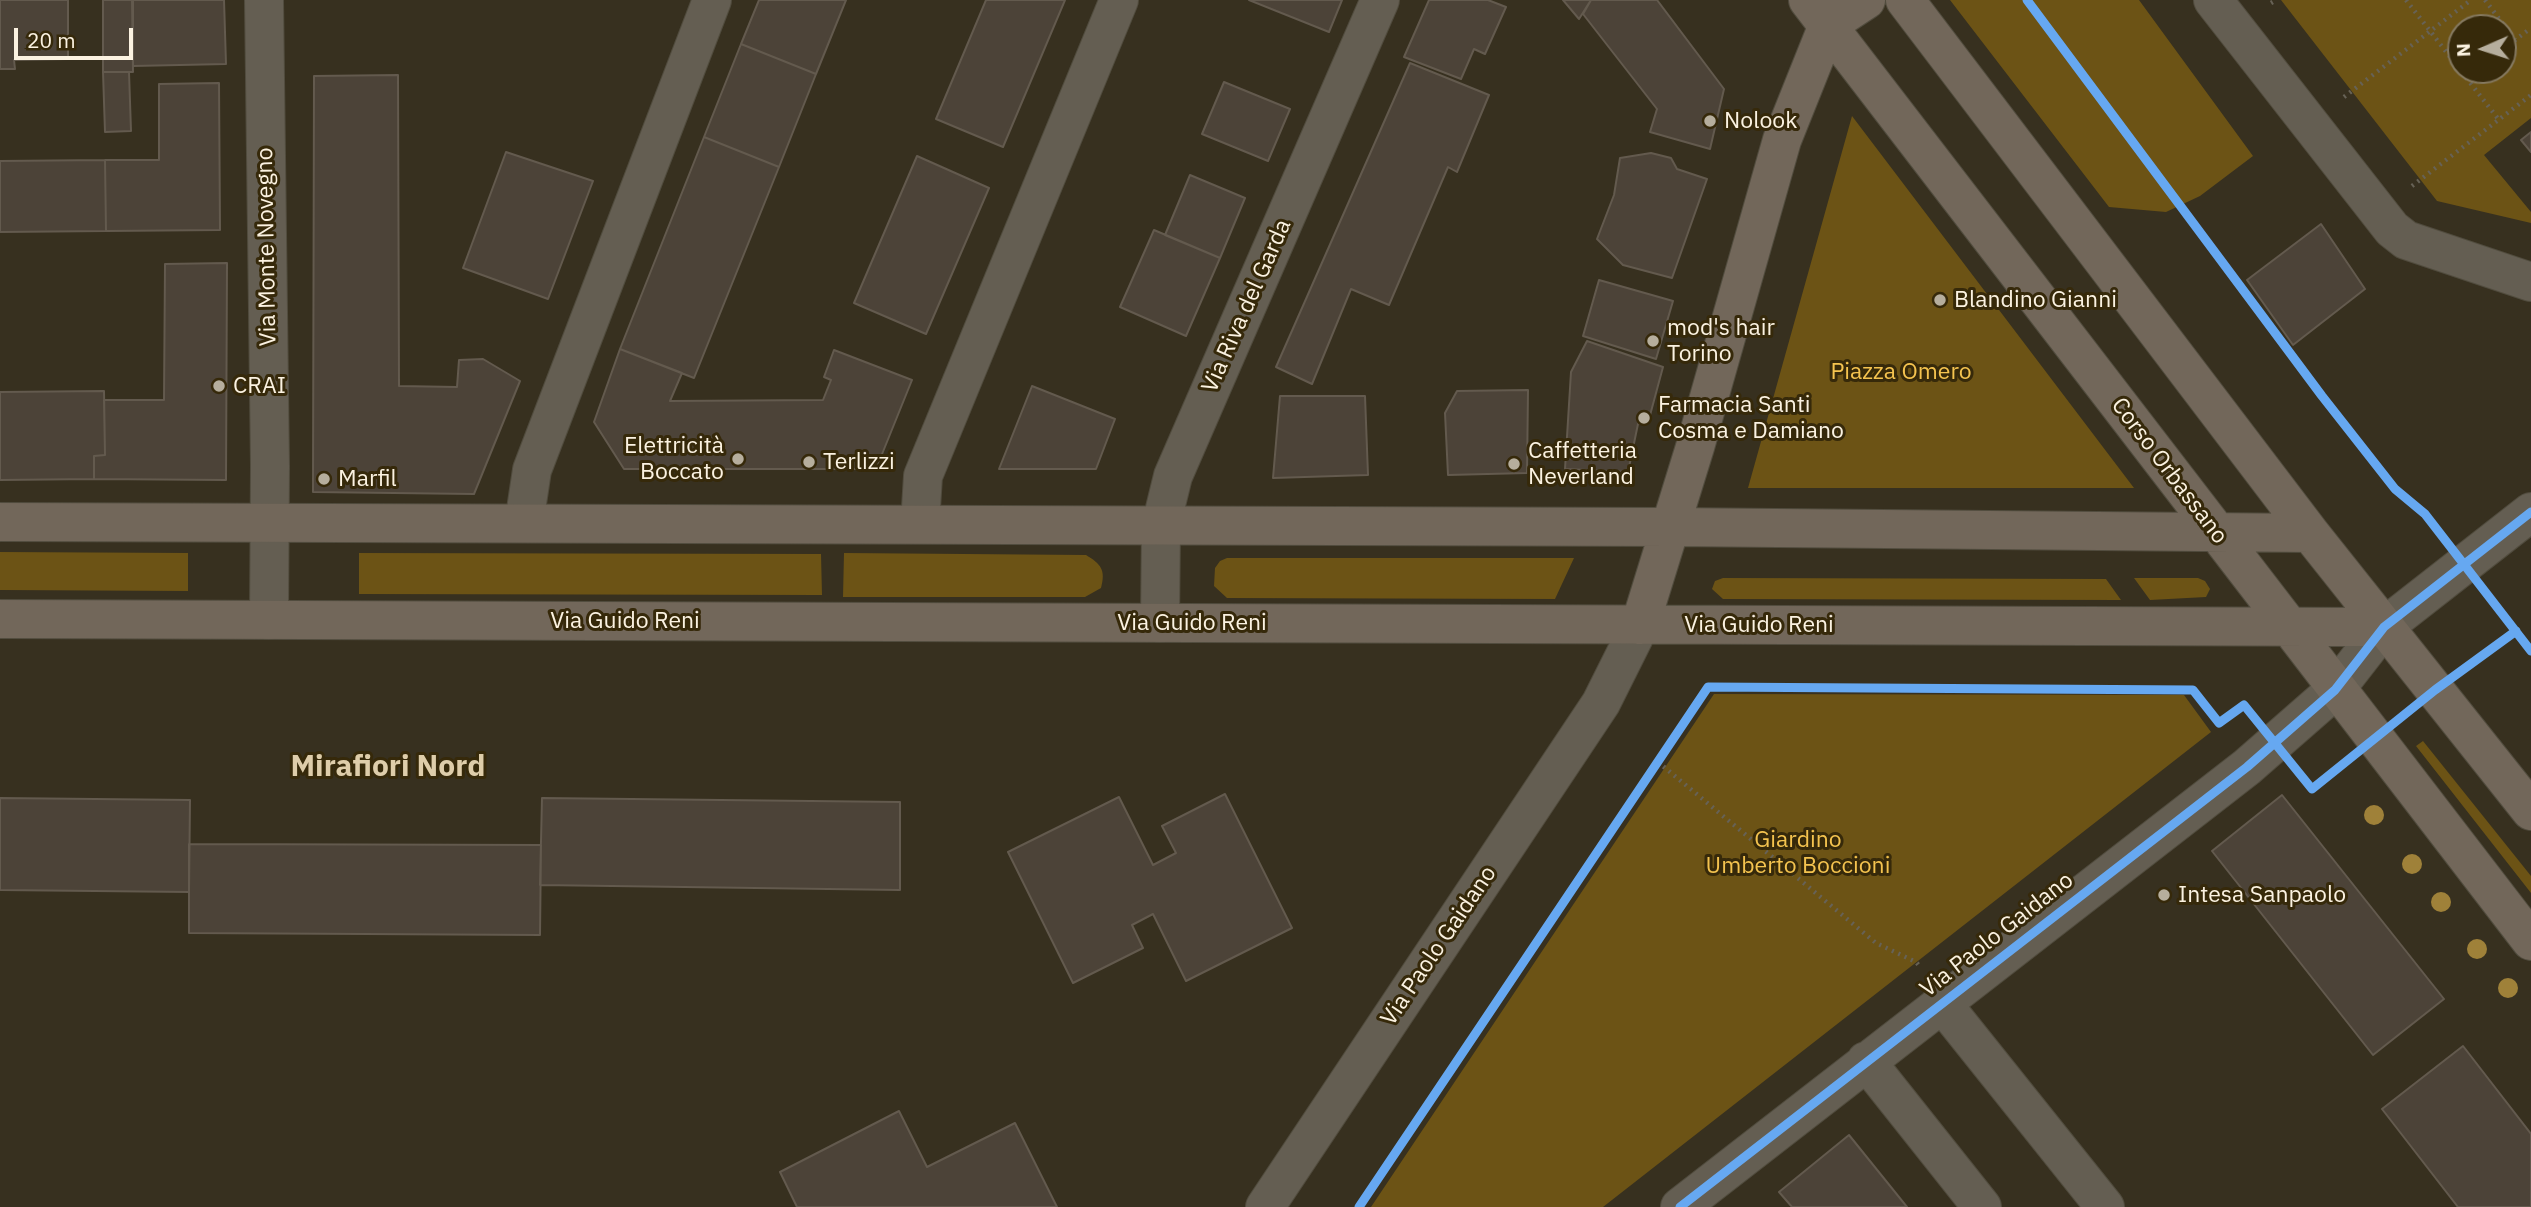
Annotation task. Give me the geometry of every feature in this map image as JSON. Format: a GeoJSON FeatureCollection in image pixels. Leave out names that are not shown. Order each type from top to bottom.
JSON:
{"type":"FeatureCollection","features":[{"type":"Feature","properties":{"kind":"main road"},"geometry":{"type":"LineString","coordinates":[[1671,527],[1818,12],[1866,0]]}},
{"type":"Feature","properties":{"kind":"main road"},"geometry":{"type":"LineString","coordinates":[[1905,0],[2310,533],[2531,811]]}},
{"type":"Feature","properties":{"kind":"main road","name":"Corso Orbassano"},"geometry":{"type":"LineString","coordinates":[[1818,12],[2335,690],[2531,941]]}},
{"type":"Feature","properties":{"kind":"main road"},"geometry":{"type":"LineString","coordinates":[[0,522],[1671,527],[2310,533]]}},
{"type":"Feature","properties":{"kind":"main road","name":"Via Paolo Gaidano"},"geometry":{"type":"LineString","coordinates":[[1640,625],[1671,527]]}},
{"type":"Feature","properties":{"kind":"main road","name":"Via Guido Reni"},"geometry":{"type":"LineString","coordinates":[[0,619],[2385,627]]}},
{"type":"Feature","properties":{"kind":"street","name":"Via Monte Novegno"},"geometry":{"type":"LineString","coordinates":[[264,0],[271,523],[269,620]]}},
{"type":"Feature","properties":{"kind":"street"},"geometry":{"type":"LineString","coordinates":[[524,523],[532,470],[712,0]]}},
{"type":"Feature","properties":{"kind":"street"},"geometry":{"type":"LineString","coordinates":[[920,524],[923,476],[1119,0]]}},
{"type":"Feature","properties":{"kind":"street","name":"Via Riva del Garda"},"geometry":{"type":"LineString","coordinates":[[1160,623],[1161,525],[1172,476],[1380,0]]}},
{"type":"Feature","properties":{"kind":"street"},"geometry":{"type":"LineString","coordinates":[[2213,0],[2392,229],[2406,240],[2531,282]]}},
{"type":"Feature","properties":{"kind":"street","name":"Via Paolo Gaidano"},"geometry":{"type":"LineString","coordinates":[[1680,1207],[2248,766],[2335,690],[2385,627],[2531,512]]}},
{"type":"Feature","properties":{"kind":"street","name":"Via Paolo Gaidano"},"geometry":{"type":"LineString","coordinates":[[1265,1207],[1601,703],[1640,625]]}},
{"type":"Feature","properties":{"kind":"street"},"geometry":{"type":"LineString","coordinates":[[1941,1002],[2105,1207]]}},
{"type":"Feature","properties":{"kind":"street"},"geometry":{"type":"LineString","coordinates":[[1866,1061],[1982,1207]]}},
{"type":"Feature","properties":{"kind":"path"},"geometry":{"type":"LineString","coordinates":[[2406,0],[2447,53]]}},
{"type":"Feature","properties":{"kind":"path"},"geometry":{"type":"LineString","coordinates":[[2344,97],[2471,0]]}},
{"type":"Feature","properties":{"kind":"path"},"geometry":{"type":"LineString","coordinates":[[2471,84],[2499,120]]}},
{"type":"Feature","properties":{"kind":"path"},"geometry":{"type":"LineString","coordinates":[[2412,186],[2531,95]]}},
{"type":"Feature","properties":{"kind":"path"},"geometry":{"type":"LineString","coordinates":[[1650,774],[1665,752]]}},
{"type":"Feature","properties":{"kind":"path"},"geometry":{"type":"LineString","coordinates":[[1658,762],[1876,943],[1916,962],[1923,970],[1932,963]]}},
{"type":"Feature","properties":{"kind":"green space"},"geometry":{"type":"Polygon","coordinates":[[[1950,0],[2139,0],[2253,156],[2200,196],[2166,212],[2109,207],[1950,0]]]}},
{"type":"Feature","properties":{"kind":"green space"},"geometry":{"type":"Polygon","coordinates":[[[2281,0],[2531,0],[2531,118],[2484,155],[2531,212],[2531,223],[2437,201],[2281,0]]]}},
{"type":"Feature","properties":{"kind":"green space","name":"Piazza Omero"},"geometry":{"type":"Polygon","coordinates":[[[1852,116],[2134,488],[1748,488],[1852,116]]]}},
{"type":"Feature","properties":{"kind":"green space"},"geometry":{"type":"Polygon","coordinates":[[[0,552],[188,553],[188,591],[0,590],[0,552]]]}},
{"type":"Feature","properties":{"kind":"green space"},"geometry":{"type":"Polygon","coordinates":[[[359,553],[821,554],[822,595],[359,594],[359,553]]]}},
{"type":"Feature","properties":{"kind":"green space"},"geometry":{"type":"Polygon","coordinates":[[[844,553],[1086,555],[1101,568],[1103,577],[1101,588],[1085,597],[843,597],[844,553]]]}},
{"type":"Feature","properties":{"kind":"green space"},"geometry":{"type":"Polygon","coordinates":[[[1227,558],[1574,558],[1555,599],[1227,598],[1214,586],[1215,568],[1220,561],[1227,558]]]}},
{"type":"Feature","properties":{"kind":"green space"},"geometry":{"type":"Polygon","coordinates":[[[1723,578],[2106,579],[2121,600],[1723,599],[1712,589],[1715,581],[1723,578]]]}},
{"type":"Feature","properties":{"kind":"green space"},"geometry":{"type":"Polygon","coordinates":[[[2134,578],[2198,578],[2205,581],[2210,589],[2206,597],[2150,600],[2134,578]]]}},
{"type":"Feature","properties":{"kind":"green space","name":"Giardino Umberto Boccioni"},"geometry":{"type":"Polygon","coordinates":[[[1714,694],[2184,695],[2211,732],[1603,1207],[1371,1207],[1714,694]]]}},
{"type":"Feature","properties":{"kind":"green space"},"geometry":{"type":"Polygon","coordinates":[[[2423,741],[2531,876],[2531,893],[2416,746],[2423,741]]]}},
{"type":"Feature","properties":{"kind":"building"},"geometry":{"type":"Polygon","coordinates":[[[0,0],[68,0],[68,59],[14,60],[15,69],[0,69],[0,0]]]}},
{"type":"Feature","properties":{"kind":"building"},"geometry":{"type":"Polygon","coordinates":[[[103,0],[132,0],[133,72],[103,72],[103,0]]]}},
{"type":"Feature","properties":{"kind":"building"},"geometry":{"type":"Polygon","coordinates":[[[133,0],[224,0],[226,64],[133,66],[133,0]]]}},
{"type":"Feature","properties":{"kind":"building"},"geometry":{"type":"Polygon","coordinates":[[[759,0],[846,0],[816,74],[741,44],[759,0]]]}},
{"type":"Feature","properties":{"kind":"building"},"geometry":{"type":"Polygon","coordinates":[[[986,0],[1065,0],[1003,147],[936,119],[986,0]]]}},
{"type":"Feature","properties":{"kind":"building"},"geometry":{"type":"Polygon","coordinates":[[[1249,0],[1342,0],[1329,32],[1249,0]]]}},
{"type":"Feature","properties":{"kind":"building"},"geometry":{"type":"Polygon","coordinates":[[[1429,0],[1488,0],[1506,7],[1485,54],[1474,49],[1461,79],[1404,57],[1429,0]]]}},
{"type":"Feature","properties":{"kind":"building"},"geometry":{"type":"Polygon","coordinates":[[[1563,0],[1591,0],[1579,19],[1563,0]]]}},
{"type":"Feature","properties":{"kind":"building"},"geometry":{"type":"Polygon","coordinates":[[[1591,0],[1657,0],[1724,89],[1710,149],[1650,132],[1657,109],[1583,14],[1591,0]]]}},
{"type":"Feature","properties":{"kind":"building"},"geometry":{"type":"Polygon","coordinates":[[[741,44],[816,74],[779,167],[704,137],[741,44]]]}},
{"type":"Feature","properties":{"kind":"building"},"geometry":{"type":"Polygon","coordinates":[[[1410,63],[1489,95],[1457,172],[1448,167],[1389,305],[1351,289],[1312,384],[1276,367],[1410,63]]]}},
{"type":"Feature","properties":{"kind":"building"},"geometry":{"type":"Polygon","coordinates":[[[103,72],[129,72],[131,131],[105,132],[103,72]]]}},
{"type":"Feature","properties":{"kind":"building"},"geometry":{"type":"Polygon","coordinates":[[[398,75],[399,386],[457,387],[459,360],[483,359],[520,381],[474,494],[313,492],[314,76],[398,75]]]}},
{"type":"Feature","properties":{"kind":"building"},"geometry":{"type":"Polygon","coordinates":[[[1224,82],[1290,109],[1268,161],[1202,134],[1224,82]]]}},
{"type":"Feature","properties":{"kind":"building"},"geometry":{"type":"Polygon","coordinates":[[[219,83],[220,230],[106,231],[105,160],[159,160],[159,84],[219,83]]]}},
{"type":"Feature","properties":{"kind":"building"},"geometry":{"type":"Polygon","coordinates":[[[2531,132],[2531,152],[2521,140],[2531,132]]]}},
{"type":"Feature","properties":{"kind":"building"},"geometry":{"type":"Polygon","coordinates":[[[704,137],[779,167],[694,378],[620,349],[704,137]]]}},
{"type":"Feature","properties":{"kind":"building"},"geometry":{"type":"Polygon","coordinates":[[[506,152],[593,181],[548,299],[463,268],[506,152]]]}},
{"type":"Feature","properties":{"kind":"building"},"geometry":{"type":"Polygon","coordinates":[[[1651,153],[1671,158],[1677,169],[1707,179],[1672,278],[1623,265],[1597,239],[1614,195],[1620,158],[1651,153]]]}},
{"type":"Feature","properties":{"kind":"building"},"geometry":{"type":"Polygon","coordinates":[[[917,156],[989,188],[926,334],[854,303],[917,156]]]}},
{"type":"Feature","properties":{"kind":"building"},"geometry":{"type":"Polygon","coordinates":[[[105,160],[106,231],[0,232],[0,161],[105,160]]]}},
{"type":"Feature","properties":{"kind":"building"},"geometry":{"type":"Polygon","coordinates":[[[1190,175],[1245,198],[1220,258],[1165,235],[1190,175]]]}},
{"type":"Feature","properties":{"kind":"building"},"geometry":{"type":"Polygon","coordinates":[[[2321,224],[2365,289],[2293,345],[2247,280],[2321,224]]]}},
{"type":"Feature","properties":{"kind":"building"},"geometry":{"type":"Polygon","coordinates":[[[1154,230],[1220,258],[1186,336],[1120,307],[1154,230]]]}},
{"type":"Feature","properties":{"kind":"building"},"geometry":{"type":"Polygon","coordinates":[[[227,263],[226,480],[94,479],[94,456],[105,455],[104,400],[164,400],[165,264],[227,263]]]}},
{"type":"Feature","properties":{"kind":"building"},"geometry":{"type":"Polygon","coordinates":[[[1599,280],[1673,301],[1656,359],[1583,336],[1599,280]]]}},
{"type":"Feature","properties":{"kind":"building"},"geometry":{"type":"Polygon","coordinates":[[[1587,341],[1663,367],[1649,419],[1638,424],[1628,472],[1565,469],[1571,372],[1587,341]]]}},
{"type":"Feature","properties":{"kind":"building"},"geometry":{"type":"Polygon","coordinates":[[[620,349],[682,373],[670,401],[823,400],[831,380],[824,377],[834,350],[912,380],[876,469],[624,469],[594,422],[620,349]]]}},
{"type":"Feature","properties":{"kind":"building"},"geometry":{"type":"Polygon","coordinates":[[[1032,386],[1115,419],[1096,469],[999,469],[1032,386]]]}},
{"type":"Feature","properties":{"kind":"building"},"geometry":{"type":"Polygon","coordinates":[[[1528,390],[1527,473],[1448,475],[1445,413],[1457,391],[1528,390]]]}},
{"type":"Feature","properties":{"kind":"building"},"geometry":{"type":"Polygon","coordinates":[[[104,391],[105,455],[94,456],[94,479],[0,480],[0,392],[104,391]]]}},
{"type":"Feature","properties":{"kind":"building"},"geometry":{"type":"Polygon","coordinates":[[[1280,396],[1365,396],[1368,475],[1273,478],[1280,396]]]}},
{"type":"Feature","properties":{"kind":"building"},"geometry":{"type":"Polygon","coordinates":[[[1225,794],[1292,928],[1186,981],[1153,914],[1132,925],[1143,948],[1073,983],[1008,852],[1119,797],[1153,865],[1176,853],[1162,826],[1225,794]]]}},
{"type":"Feature","properties":{"kind":"building"},"geometry":{"type":"Polygon","coordinates":[[[2282,795],[2444,999],[2373,1055],[2212,851],[2282,795]]]}},
{"type":"Feature","properties":{"kind":"building"},"geometry":{"type":"Polygon","coordinates":[[[0,798],[190,800],[189,892],[0,890],[0,798]]]}},
{"type":"Feature","properties":{"kind":"building"},"geometry":{"type":"Polygon","coordinates":[[[542,798],[900,802],[900,890],[540,885],[542,798]]]}},
{"type":"Feature","properties":{"kind":"building"},"geometry":{"type":"Polygon","coordinates":[[[189,844],[541,845],[540,935],[189,933],[189,844]]]}},
{"type":"Feature","properties":{"kind":"building"},"geometry":{"type":"Polygon","coordinates":[[[2463,1046],[2531,1134],[2531,1207],[2458,1207],[2382,1109],[2463,1046]]]}},
{"type":"Feature","properties":{"kind":"building"},"geometry":{"type":"Polygon","coordinates":[[[899,1111],[927,1167],[1015,1123],[1057,1207],[797,1207],[780,1172],[899,1111]]]}},
{"type":"Feature","properties":{"kind":"building"},"geometry":{"type":"Polygon","coordinates":[[[1849,1135],[1907,1207],[1792,1207],[1779,1192],[1849,1135]]]}},
{"type":"Feature","properties":{"kind":"cycle path"},"geometry":{"type":"LineString","coordinates":[[2027,0],[2322,396],[2395,489],[2425,514],[2531,651]]}},
{"type":"Feature","properties":{"kind":"cycle path"},"geometry":{"type":"LineString","coordinates":[[1680,1207],[2247,767],[2335,690],[2384,627],[2531,512]]}},
{"type":"Feature","properties":{"kind":"cycle path"},"geometry":{"type":"LineString","coordinates":[[1359,1207],[1708,687],[2193,690],[2219,723],[2244,705],[2312,789],[2435,690],[2516,631]]}},
{"type":"Feature","properties":{"kind":"place","name":"Nolook"},"geometry":{"type":"Point","coordinates":[1710,121]}},
{"type":"Feature","properties":{"kind":"place","name":"Blandino Gianni"},"geometry":{"type":"Point","coordinates":[1940,300]}},
{"type":"Feature","properties":{"kind":"place","name":"mod's hair Torino"},"geometry":{"type":"Point","coordinates":[1653,341]}},
{"type":"Feature","properties":{"kind":"place","name":"CRAI"},"geometry":{"type":"Point","coordinates":[219,386]}},
{"type":"Feature","properties":{"kind":"place","name":"Farmacia Santi Cosma e Damiano"},"geometry":{"type":"Point","coordinates":[1644,418]}},
{"type":"Feature","properties":{"kind":"place","name":"Elettricità Boccato"},"geometry":{"type":"Point","coordinates":[738,459]}},
{"type":"Feature","properties":{"kind":"place","name":"Terlizzi"},"geometry":{"type":"Point","coordinates":[809,462]}},
{"type":"Feature","properties":{"kind":"place","name":"Caffetteria Neverland"},"geometry":{"type":"Point","coordinates":[1514,464]}},
{"type":"Feature","properties":{"kind":"place","name":"Marfil"},"geometry":{"type":"Point","coordinates":[324,479]}},
{"type":"Feature","properties":{"kind":"place","name":"Intesa Sanpaolo"},"geometry":{"type":"Point","coordinates":[2164,895]}},
{"type":"Feature","properties":{"kind":"district","name":"Mirafiori Nord"},"geometry":{"type":"Point","coordinates":[388,767]}}]}
